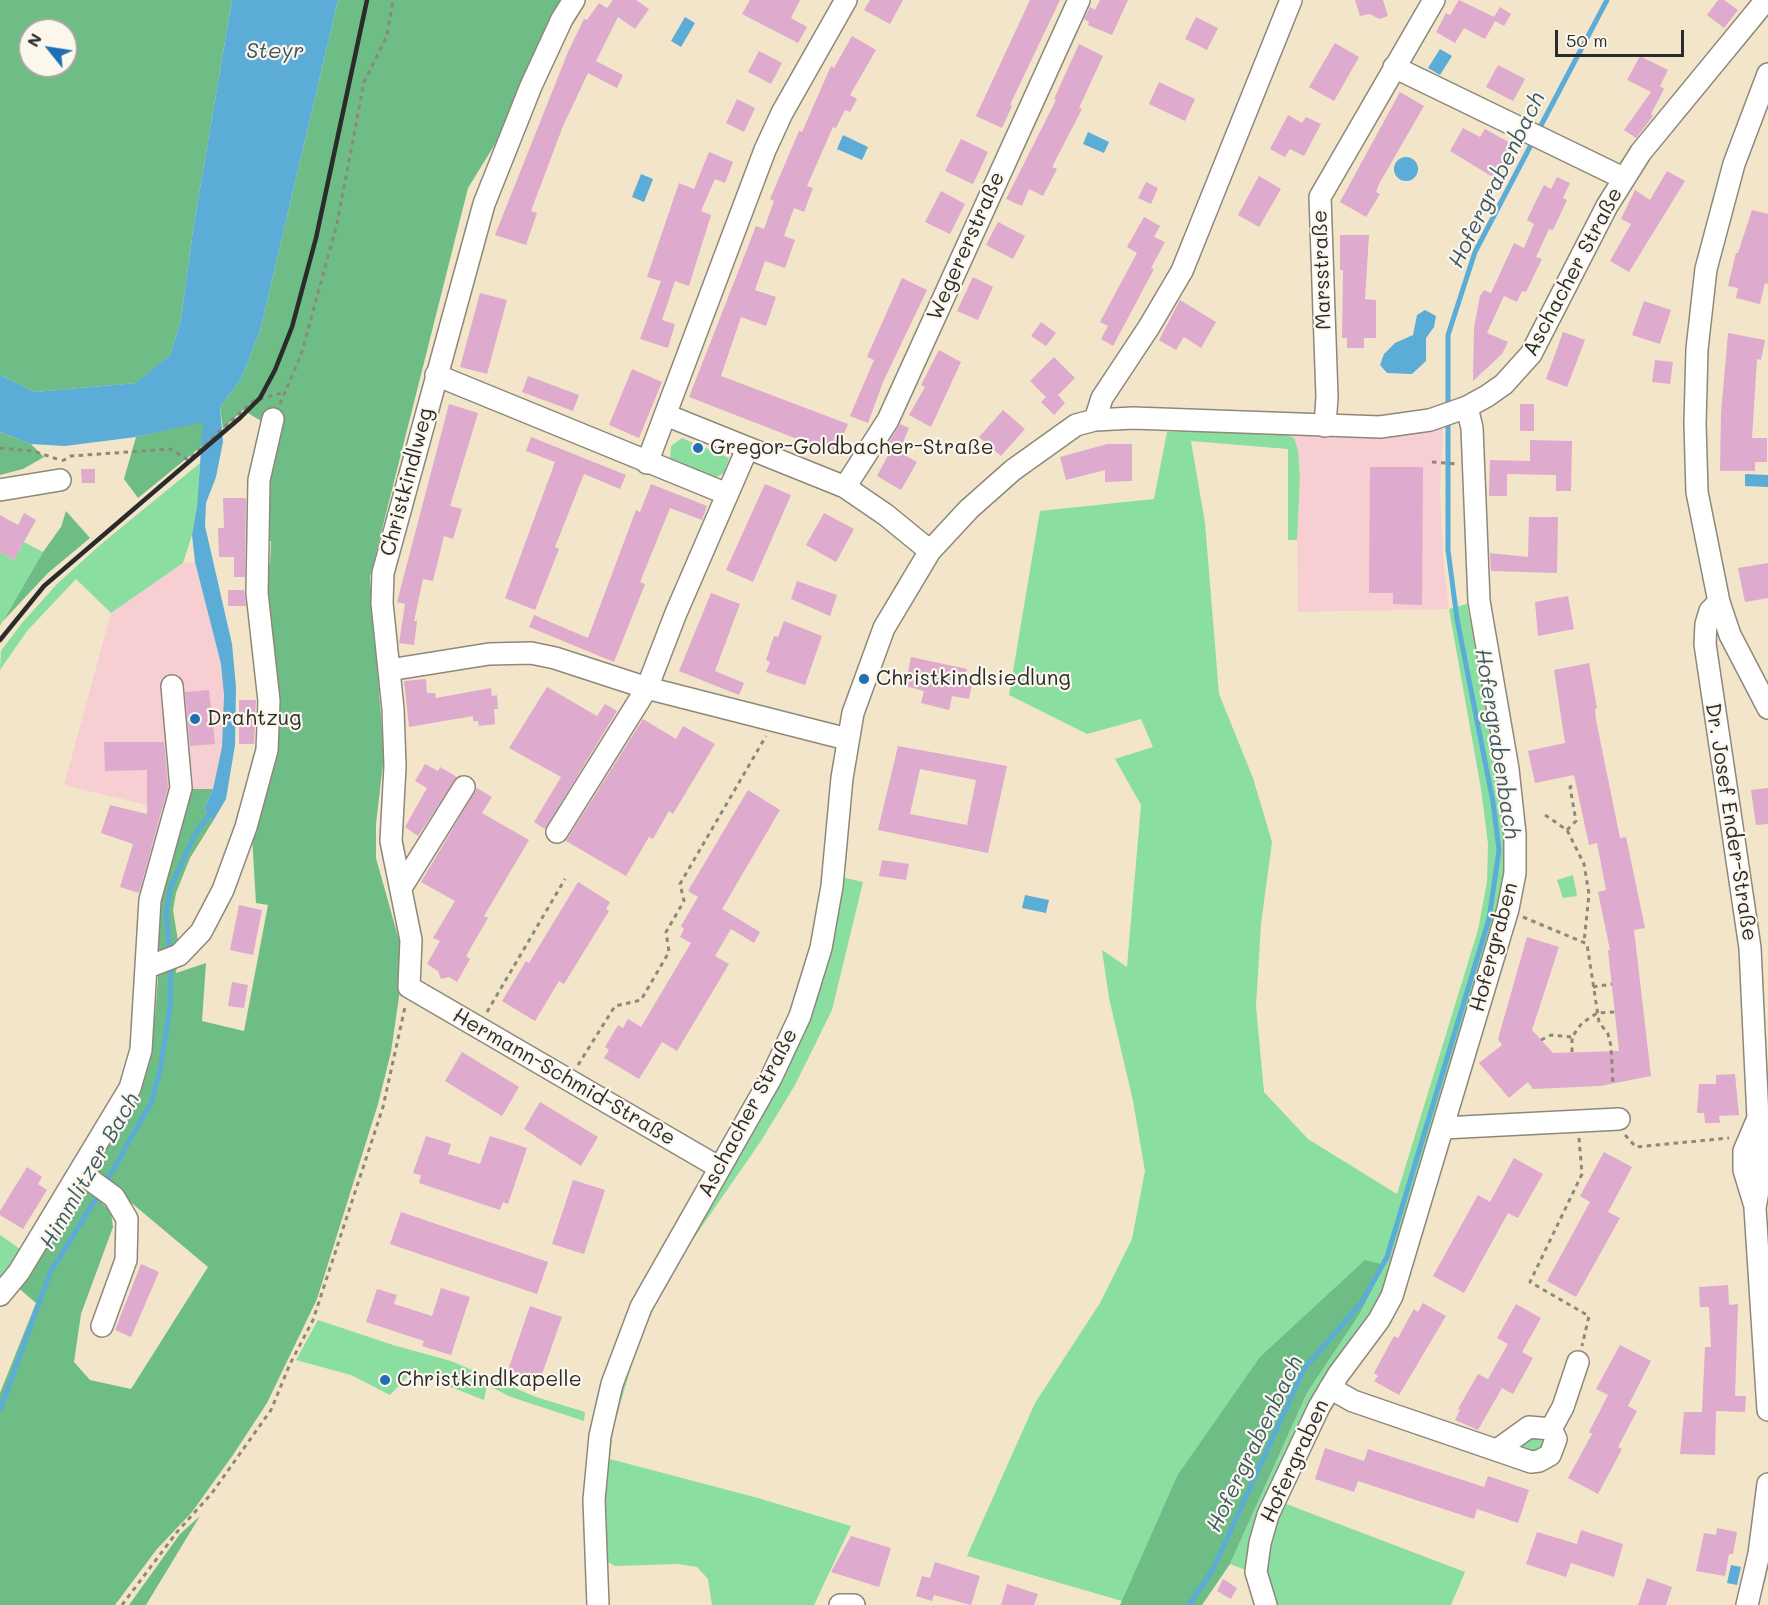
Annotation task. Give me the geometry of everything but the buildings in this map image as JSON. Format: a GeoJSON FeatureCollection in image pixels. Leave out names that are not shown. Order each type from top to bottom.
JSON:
{"type":"FeatureCollection","features":[{"type":"Feature","properties":{"kind":"street","name":"Christkindlweg"},"geometry":{"type":"LineString","coordinates":[[409,987],[411,940],[391,842],[395,766],[382,603],[383,573],[484,204],[531,86],[562,19],[574,0]]}},
{"type":"Feature","properties":{"kind":"street"},"geometry":{"type":"LineString","coordinates":[[647,463],[765,150],[782,113],[846,0]]}},
{"type":"Feature","properties":{"kind":"street","name":"Wegererstraße"},"geometry":{"type":"LineString","coordinates":[[845,487],[888,420],[1079,0]]}},
{"type":"Feature","properties":{"kind":"street"},"geometry":{"type":"LineString","coordinates":[[1095,420],[1102,398],[1160,312],[1182,271],[1291,0]]}},
{"type":"Feature","properties":{"kind":"street","name":"Marsstraße"},"geometry":{"type":"LineString","coordinates":[[1325,426],[1327,397],[1318,217],[1320,197],[1434,0]]}},
{"type":"Feature","properties":{"kind":"street","name":"Aschacher Straße"},"geometry":{"type":"LineString","coordinates":[[598,1605],[594,1500],[600,1436],[612,1384],[641,1306],[786,1049],[812,983],[832,886],[847,739],[858,697],[884,628],[930,551],[969,509],[1013,470],[1062,432],[1095,420],[1162,419],[1380,427],[1430,420],[1467,407],[1504,384],[1531,354],[1623,178],[1671,113],[1766,0]]}},
{"type":"Feature","properties":{"kind":"street"},"geometry":{"type":"LineString","coordinates":[[1394,67],[1623,178]]}},
{"type":"Feature","properties":{"kind":"street"},"geometry":{"type":"LineString","coordinates":[[1768,74],[1734,164],[1713,238],[1701,295],[1695,424],[1697,492],[1719,602],[1730,635],[1768,708]]}},
{"type":"Feature","properties":{"kind":"street"},"geometry":{"type":"LineString","coordinates":[[436,375],[727,494]]}},
{"type":"Feature","properties":{"kind":"street","name":"Hofergraben"},"geometry":{"type":"LineString","coordinates":[[1266,1605],[1256,1572],[1265,1524],[1287,1472],[1330,1388],[1379,1320],[1392,1296],[1508,909],[1515,873],[1515,834],[1508,769],[1479,601],[1472,428],[1467,407]]}},
{"type":"Feature","properties":{"kind":"street"},"geometry":{"type":"LineString","coordinates":[[666,415],[845,487],[886,515],[930,551]]}},
{"type":"Feature","properties":{"kind":"street"},"geometry":{"type":"LineString","coordinates":[[162,962],[201,932],[222,890],[246,827],[267,750],[269,701],[257,594],[259,480],[273,419]]}},
{"type":"Feature","properties":{"kind":"street"},"geometry":{"type":"LineString","coordinates":[[557,832],[647,688],[747,449]]}},
{"type":"Feature","properties":{"kind":"street"},"geometry":{"type":"LineString","coordinates":[[0,490],[55,475]]}},
{"type":"Feature","properties":{"kind":"street","name":"Dr. Josef Ender-Straße"},"geometry":{"type":"LineString","coordinates":[[1719,602],[1710,610],[1706,624],[1705,644],[1750,948],[1758,1118],[1764,1156],[1755,1208]]}},
{"type":"Feature","properties":{"kind":"street"},"geometry":{"type":"LineString","coordinates":[[389,670],[489,654],[531,653],[555,658],[647,688],[847,739]]}},
{"type":"Feature","properties":{"kind":"street"},"geometry":{"type":"LineString","coordinates":[[0,1294],[19,1272],[88,1178],[130,1088],[141,1050],[162,962],[150,900],[181,788],[172,686]]}},
{"type":"Feature","properties":{"kind":"street"},"geometry":{"type":"LineString","coordinates":[[400,888],[464,787]]}},
{"type":"Feature","properties":{"kind":"street","name":"Hermann-Schmid-Straße"},"geometry":{"type":"LineString","coordinates":[[409,987],[720,1168]]}},
{"type":"Feature","properties":{"kind":"street","name":"Dr. Josef Ender-Straße"},"geometry":{"type":"LineString","coordinates":[[1758,1118],[1744,1151],[1744,1170],[1755,1208],[1768,1410]]}},
{"type":"Feature","properties":{"kind":"street"},"geometry":{"type":"LineString","coordinates":[[1443,1128],[1618,1119]]}},
{"type":"Feature","properties":{"kind":"street"},"geometry":{"type":"LineString","coordinates":[[88,1178],[114,1197],[127,1219],[129,1244],[126,1260],[102,1326]]}},
{"type":"Feature","properties":{"kind":"street","name":"Hofergraben"},"geometry":{"type":"LineString","coordinates":[[1330,1388],[1353,1401],[1520,1459],[1539,1461],[1550,1455],[1554,1448],[1556,1439],[1551,1429],[1563,1407],[1578,1362]]}},
{"type":"Feature","properties":{"kind":"street"},"geometry":{"type":"LineString","coordinates":[[1497,1450],[1529,1427],[1551,1429]]}},
{"type":"Feature","properties":{"kind":"street"},"geometry":{"type":"LineString","coordinates":[[1747,1605],[1759,1554],[1768,1484]]}},
{"type":"Feature","properties":{"kind":"street"},"geometry":{"type":"LineString","coordinates":[[840,1605],[854,1605]]}},
{"type":"Feature","properties":{"kind":"path"},"geometry":{"type":"LineString","coordinates":[[273,419],[301,355],[337,224],[364,82],[387,36],[393,0]]}},
{"type":"Feature","properties":{"kind":"path"},"geometry":{"type":"LineString","coordinates":[[0,448],[33,451],[55,475],[71,456],[171,449],[188,460],[237,418],[253,401],[285,392]]}},
{"type":"Feature","properties":{"kind":"path"},"geometry":{"type":"LineString","coordinates":[[1431,462],[1463,465]]}},
{"type":"Feature","properties":{"kind":"path"},"geometry":{"type":"LineString","coordinates":[[569,1080],[615,1006],[641,1000],[669,952],[666,932],[684,902],[680,884],[774,722]]}},
{"type":"Feature","properties":{"kind":"path"},"geometry":{"type":"LineString","coordinates":[[1567,830],[1576,821],[1570,787],[1576,786]]}},
{"type":"Feature","properties":{"kind":"path"},"geometry":{"type":"LineString","coordinates":[[1545,814],[1567,830],[1584,864],[1589,894],[1584,942]]}},
{"type":"Feature","properties":{"kind":"path"},"geometry":{"type":"LineString","coordinates":[[478,1026],[565,879]]}},
{"type":"Feature","properties":{"kind":"path"},"geometry":{"type":"LineString","coordinates":[[1508,909],[1550,930],[1587,944],[1599,1022],[1608,1034],[1611,1046],[1613,1085]]}},
{"type":"Feature","properties":{"kind":"path"},"geometry":{"type":"LineString","coordinates":[[1593,987],[1612,984]]}},
{"type":"Feature","properties":{"kind":"path"},"geometry":{"type":"LineString","coordinates":[[122,1605],[177,1532],[212,1493],[271,1410],[290,1364],[313,1320],[383,1107],[409,987]]}},
{"type":"Feature","properties":{"kind":"path"},"geometry":{"type":"LineString","coordinates":[[1572,1052],[1572,1037],[1582,1023],[1597,1013],[1615,1012]]}},
{"type":"Feature","properties":{"kind":"path"},"geometry":{"type":"LineString","coordinates":[[1541,1040],[1551,1035],[1572,1037]]}},
{"type":"Feature","properties":{"kind":"path"},"geometry":{"type":"LineString","coordinates":[[1618,1119],[1626,1138],[1636,1147],[1748,1138]]}},
{"type":"Feature","properties":{"kind":"path"},"geometry":{"type":"LineString","coordinates":[[1577,1122],[1582,1174],[1530,1282],[1589,1316],[1578,1362]]}},
{"type":"Feature","properties":{"kind":"shaded area"},"geometry":{"type":"Polygon","coordinates":[[[1443,427],[1440,491],[1443,557],[1449,609],[1298,612],[1297,540],[1300,477],[1298,450],[1294,438],[1287,435],[1443,427]]]}},
{"type":"Feature","properties":{"kind":"shaded area"},"geometry":{"type":"Polygon","coordinates":[[[195,562],[221,664],[224,695],[222,747],[213,789],[188,790],[167,810],[64,785],[111,613],[183,563],[195,562]]]}},
{"type":"Feature","properties":{"kind":"green space"},"geometry":{"type":"Polygon","coordinates":[[[0,0],[232,0],[193,230],[181,320],[170,355],[137,383],[35,392],[0,375],[0,0]]]}},
{"type":"Feature","properties":{"kind":"green space"},"geometry":{"type":"Polygon","coordinates":[[[338,0],[564,0],[500,136],[468,188],[370,577],[384,755],[376,824],[376,858],[402,951],[399,997],[391,1052],[378,1104],[317,1299],[267,1403],[233,1455],[192,1512],[157,1549],[115,1605],[0,1605],[0,1393],[36,1303],[15,1285],[148,1048],[155,1017],[158,978],[153,915],[188,789],[213,789],[204,809],[213,821],[190,858],[176,893],[173,910],[179,947],[176,973],[206,963],[202,1021],[244,1031],[268,905],[256,903],[252,836],[268,645],[266,566],[270,565],[271,541],[262,541],[265,491],[276,430],[243,410],[223,429],[220,407],[241,379],[260,331],[338,0]],[[110,1185],[100,1201],[111,1212],[113,1227],[81,1314],[74,1362],[90,1380],[131,1389],[208,1267],[110,1185]]]}},
{"type":"Feature","properties":{"kind":"green space"},"geometry":{"type":"Polygon","coordinates":[[[203,421],[203,445],[138,498],[124,479],[136,437],[203,421]]]}},
{"type":"Feature","properties":{"kind":"green space"},"geometry":{"type":"Polygon","coordinates":[[[0,432],[31,444],[44,457],[23,469],[0,475],[0,432]]]}},
{"type":"Feature","properties":{"kind":"green space"},"geometry":{"type":"Polygon","coordinates":[[[1167,432],[1287,435],[1294,438],[1298,450],[1300,477],[1297,540],[1288,540],[1288,449],[1191,441],[1205,523],[1219,694],[1253,778],[1272,842],[1261,924],[1256,1006],[1264,1092],[1308,1139],[1397,1194],[1478,930],[1487,882],[1488,844],[1481,789],[1449,609],[1467,604],[1505,813],[1505,887],[1386,1290],[1309,1409],[1287,1450],[1268,1495],[1246,1570],[1230,1564],[1307,1393],[1359,1315],[1385,1265],[1177,1476],[1122,1601],[967,1556],[1035,1403],[1100,1303],[1132,1239],[1145,1171],[1133,1101],[1109,998],[1102,950],[1127,967],[1141,805],[1115,759],[1153,747],[1141,719],[1087,734],[1009,695],[1040,511],[1154,499],[1167,432]]]}},
{"type":"Feature","properties":{"kind":"green space"},"geometry":{"type":"Polygon","coordinates":[[[682,438],[729,458],[724,473],[713,479],[674,464],[670,458],[671,446],[682,438]]]}},
{"type":"Feature","properties":{"kind":"green space"},"geometry":{"type":"Polygon","coordinates":[[[200,463],[197,506],[192,535],[183,563],[111,613],[76,579],[27,631],[0,670],[1,651],[22,623],[58,583],[100,545],[200,463]]]}},
{"type":"Feature","properties":{"kind":"green space"},"geometry":{"type":"Polygon","coordinates":[[[66,511],[90,538],[48,573],[3,621],[43,552],[61,527],[66,511]]]}},
{"type":"Feature","properties":{"kind":"green space"},"geometry":{"type":"Polygon","coordinates":[[[24,542],[43,552],[0,626],[0,552],[14,560],[24,542]]]}},
{"type":"Feature","properties":{"kind":"green space"},"geometry":{"type":"Polygon","coordinates":[[[1573,875],[1577,896],[1563,898],[1557,880],[1573,875]]]}},
{"type":"Feature","properties":{"kind":"green space"},"geometry":{"type":"Polygon","coordinates":[[[841,877],[863,882],[832,1010],[795,1085],[761,1141],[689,1245],[659,1297],[638,1343],[613,1429],[610,1459],[758,1498],[851,1526],[814,1605],[712,1605],[708,1579],[697,1567],[678,1564],[615,1566],[606,1561],[603,1496],[616,1404],[643,1323],[742,1148],[841,877]]]}},
{"type":"Feature","properties":{"kind":"green space"},"geometry":{"type":"Polygon","coordinates":[[[0,1235],[23,1251],[0,1283],[0,1235]]]}},
{"type":"Feature","properties":{"kind":"green space"},"geometry":{"type":"Polygon","coordinates":[[[1365,1260],[1385,1265],[1359,1315],[1307,1393],[1230,1564],[1202,1605],[1120,1605],[1177,1476],[1260,1357],[1365,1260]]]}},
{"type":"Feature","properties":{"kind":"green space"},"geometry":{"type":"Polygon","coordinates":[[[318,1320],[451,1361],[536,1397],[585,1412],[584,1421],[511,1397],[487,1385],[484,1400],[412,1372],[390,1395],[351,1375],[296,1360],[318,1320]]]}},
{"type":"Feature","properties":{"kind":"green space"},"geometry":{"type":"Polygon","coordinates":[[[1526,1435],[1546,1438],[1539,1458],[1523,1449],[1522,1444],[1526,1435]]]}},
{"type":"Feature","properties":{"kind":"green space"},"geometry":{"type":"Polygon","coordinates":[[[1281,1502],[1465,1572],[1451,1605],[1274,1605],[1262,1576],[1281,1502]]]}},
{"type":"Feature","properties":{"kind":"green space"},"geometry":{"type":"Polygon","coordinates":[[[200,1516],[146,1605],[129,1605],[180,1534],[200,1516]]]}},
{"type":"Feature","properties":{"kind":"water","name":"Steyr"},"geometry":{"type":"Polygon","coordinates":[[[232,0],[338,0],[260,331],[241,379],[220,407],[223,442],[216,477],[206,503],[205,526],[232,644],[236,687],[235,745],[226,799],[213,821],[204,809],[213,789],[222,747],[224,695],[221,664],[195,562],[192,535],[197,506],[203,422],[136,437],[65,446],[31,444],[0,432],[0,375],[35,392],[136,383],[170,355],[181,320],[193,230],[232,0]]]}},
{"type":"Feature","properties":{"kind":"water"},"geometry":{"type":"Polygon","coordinates":[[[685,17],[695,23],[681,47],[671,41],[685,17]]]}},
{"type":"Feature","properties":{"kind":"water"},"geometry":{"type":"Polygon","coordinates":[[[1440,49],[1452,56],[1440,75],[1428,68],[1440,49]]]}},
{"type":"Feature","properties":{"kind":"water"},"geometry":{"type":"Polygon","coordinates":[[[1088,132],[1109,142],[1104,153],[1083,144],[1088,132]]]}},
{"type":"Feature","properties":{"kind":"water"},"geometry":{"type":"Polygon","coordinates":[[[843,135],[868,147],[862,160],[837,149],[843,135]]]}},
{"type":"Feature","properties":{"kind":"water"},"geometry":{"type":"Polygon","coordinates":[[[1406,157],[1414,161],[1418,169],[1414,177],[1406,181],[1398,177],[1394,169],[1398,161],[1406,157]]]}},
{"type":"Feature","properties":{"kind":"water"},"geometry":{"type":"Polygon","coordinates":[[[641,174],[653,179],[644,202],[632,197],[641,174]]]}},
{"type":"Feature","properties":{"kind":"water"},"geometry":{"type":"Polygon","coordinates":[[[1425,310],[1436,316],[1434,327],[1426,338],[1426,361],[1412,374],[1387,373],[1380,365],[1384,354],[1395,343],[1413,335],[1417,315],[1425,310]]]}},
{"type":"Feature","properties":{"kind":"water"},"geometry":{"type":"Polygon","coordinates":[[[1745,474],[1768,475],[1768,487],[1745,486],[1745,474]]]}},
{"type":"Feature","properties":{"kind":"water"},"geometry":{"type":"Polygon","coordinates":[[[1025,895],[1049,900],[1046,913],[1022,908],[1025,895]]]}},
{"type":"Feature","properties":{"kind":"water"},"geometry":{"type":"Polygon","coordinates":[[[1731,1565],[1741,1567],[1737,1585],[1727,1583],[1731,1565]]]}},
{"type":"Feature","properties":{"kind":"waterway","name":"Hofergrabenbach"},"geometry":{"type":"LineString","coordinates":[[1537,133],[1607,0]]}},
{"type":"Feature","properties":{"kind":"waterway","name":"Hofergrabenbach"},"geometry":{"type":"LineString","coordinates":[[1448,410],[1448,335],[1475,252],[1533,141]]}},
{"type":"Feature","properties":{"kind":"waterway","name":"Hofergrabenbach"},"geometry":{"type":"LineString","coordinates":[[1189,1605],[1213,1569],[1304,1369],[1362,1302],[1387,1257],[1489,919],[1499,850],[1493,802],[1457,619],[1448,550],[1448,419]]}},
{"type":"Feature","properties":{"kind":"waterway","name":"Himmlitzer Bach"},"geometry":{"type":"LineString","coordinates":[[170,952],[166,913],[170,889],[194,836],[212,811]]}},
{"type":"Feature","properties":{"kind":"waterway","name":"Himmlitzer Bach"},"geometry":{"type":"LineString","coordinates":[[105,1184],[152,1101],[161,1066],[170,1007],[171,964]]}},
{"type":"Feature","properties":{"kind":"waterway","name":"Himmlitzer Bach"},"geometry":{"type":"LineString","coordinates":[[0,1410],[50,1273],[100,1192]]}},
{"type":"Feature","properties":{"kind":"railway"},"geometry":{"type":"LineString","coordinates":[[0,640],[44,586],[240,418],[260,398],[275,370],[292,327],[316,238],[367,0]]}},
{"type":"Feature","properties":{"kind":"place","name":"Gregor-Goldbacher-Straße"},"geometry":{"type":"Point","coordinates":[698,448]}},
{"type":"Feature","properties":{"kind":"place","name":"Christkindlsiedlung"},"geometry":{"type":"Point","coordinates":[864,679]}},
{"type":"Feature","properties":{"kind":"place","name":"Drahtzug"},"geometry":{"type":"Point","coordinates":[195,719]}},
{"type":"Feature","properties":{"kind":"place","name":"Christkindlkapelle"},"geometry":{"type":"Point","coordinates":[385,1380]}}]}
